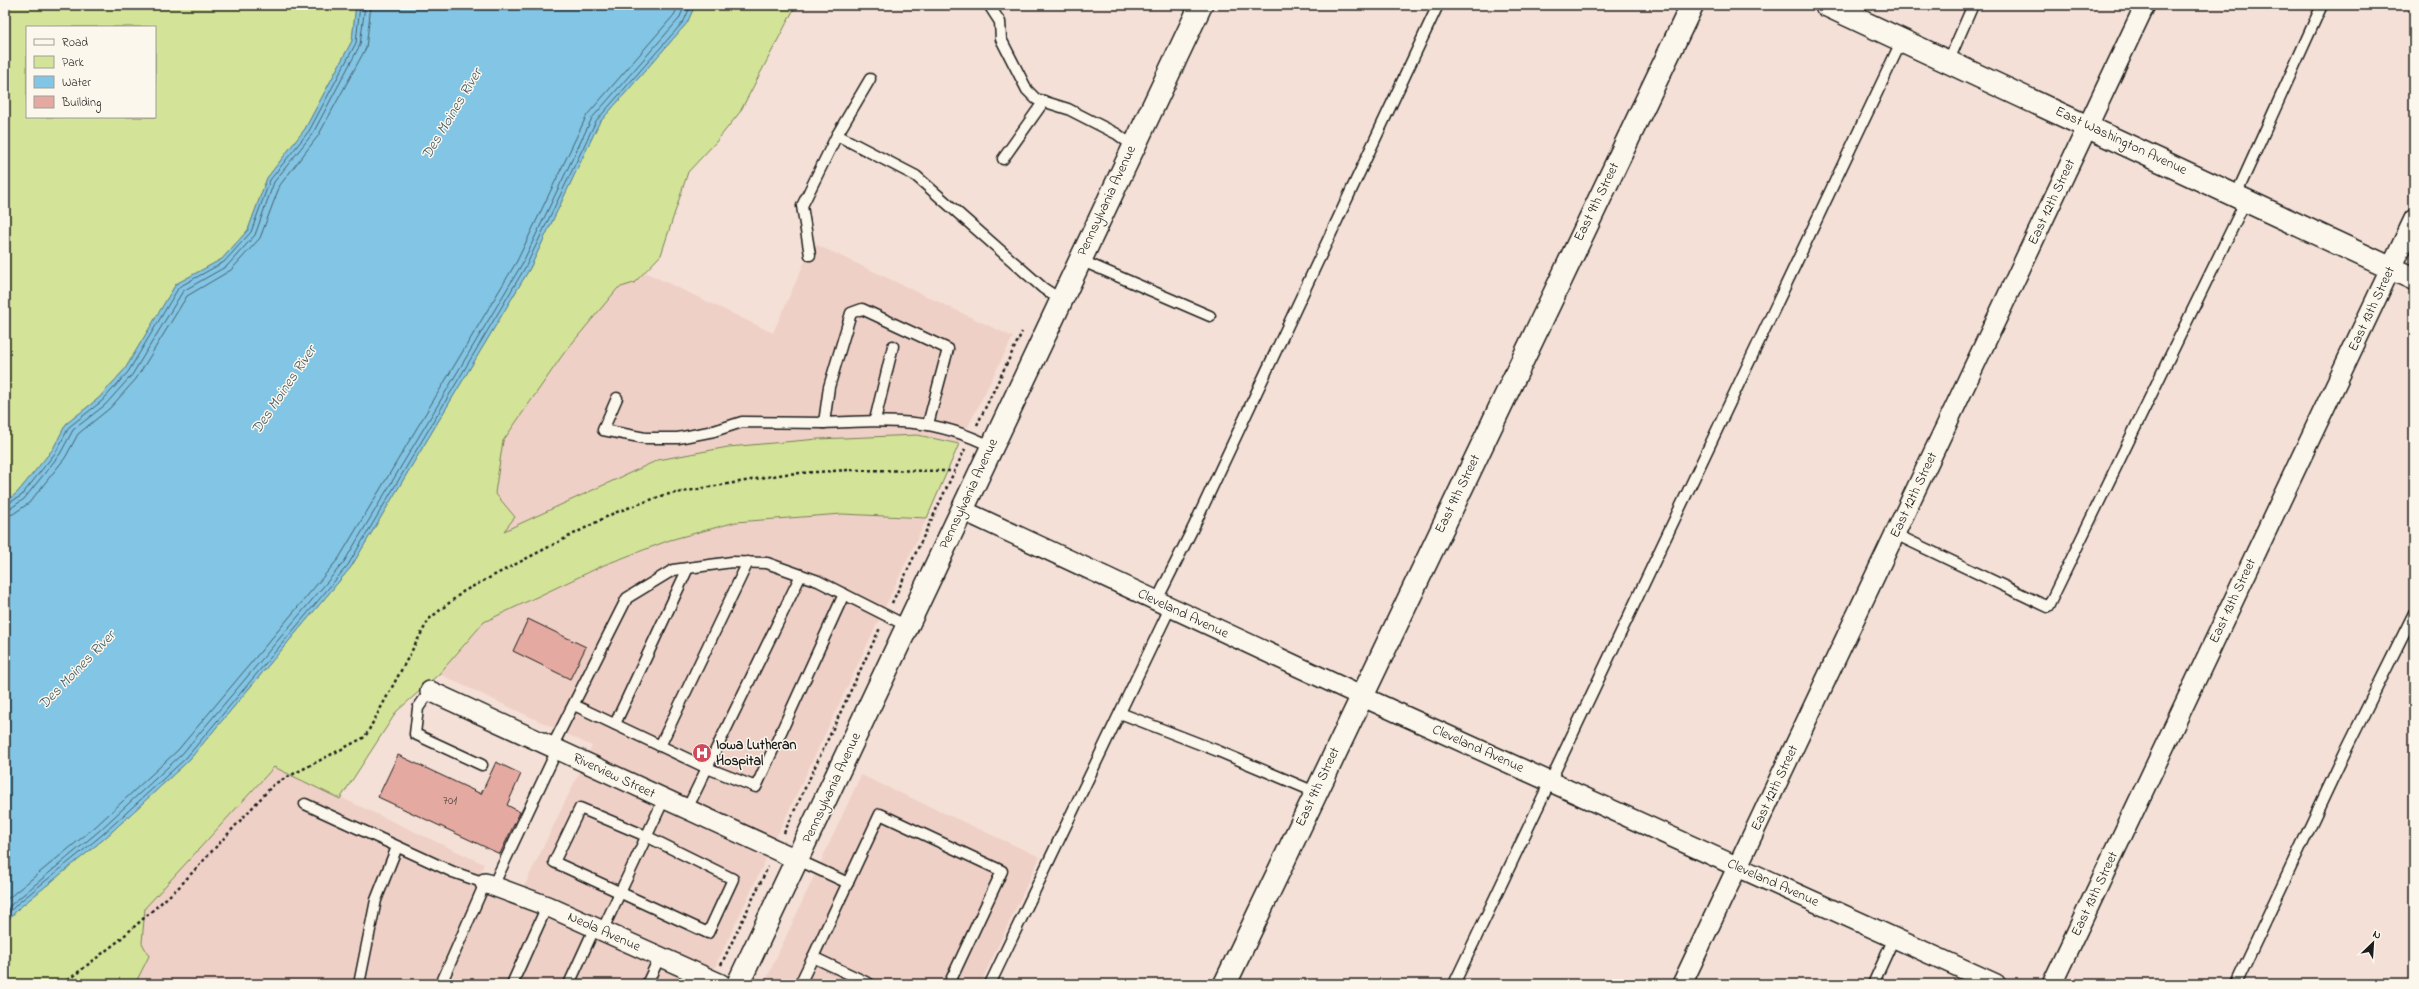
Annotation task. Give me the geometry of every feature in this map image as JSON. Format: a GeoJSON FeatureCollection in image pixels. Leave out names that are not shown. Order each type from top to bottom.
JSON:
{"type":"FeatureCollection","features":[{"type":"Feature","properties":{"kind":"street","name":"Pennsylvania Avenue"},"geometry":{"type":"LineString","coordinates":[[738,984],[798,860],[1133,146],[1201,5]]}},
{"type":"Feature","properties":{"kind":"street","name":"East 9th Street"},"geometry":{"type":"LineString","coordinates":[[1225,984],[1315,792],[1692,5]]}},
{"type":"Feature","properties":{"kind":"street","name":"East Washington Avenue"},"geometry":{"type":"LineString","coordinates":[[1826,5],[1858,12],[1902,40],[1949,60],[2414,279]]}},
{"type":"Feature","properties":{"kind":"street","name":"East 12th Street"},"geometry":{"type":"LineString","coordinates":[[1682,984],[2145,5]]}},
{"type":"Feature","properties":{"kind":"street","name":"East 13th Street"},"geometry":{"type":"LineString","coordinates":[[2052,984],[2414,219]]}},
{"type":"Feature","properties":{"kind":"street","name":"Cleveland Avenue"},"geometry":{"type":"LineString","coordinates":[[962,510],[1361,696],[1996,984]]}},
{"type":"Feature","properties":{"kind":"street","name":"Riverview Street"},"geometry":{"type":"LineString","coordinates":[[430,691],[798,860]]}},
{"type":"Feature","properties":{"kind":"street","name":"Neola Avenue"},"geometry":{"type":"LineString","coordinates":[[489,885],[547,906],[718,982]]}},
{"type":"Feature","properties":{"kind":"lane"},"geometry":{"type":"LineString","coordinates":[[989,5],[1000,22],[1001,39],[1027,90],[1036,99],[1068,109],[1117,134],[1133,146]]}},
{"type":"Feature","properties":{"kind":"lane"},"geometry":{"type":"LineString","coordinates":[[990,984],[1120,713],[1164,605],[1193,528],[1438,5]]}},
{"type":"Feature","properties":{"kind":"lane"},"geometry":{"type":"LineString","coordinates":[[1949,60],[1973,5]]}},
{"type":"Feature","properties":{"kind":"lane"},"geometry":{"type":"LineString","coordinates":[[1895,534],[2048,607],[2241,197],[2322,5]]}},
{"type":"Feature","properties":{"kind":"lane"},"geometry":{"type":"LineString","coordinates":[[1454,984],[1902,40]]}},
{"type":"Feature","properties":{"kind":"lane"},"geometry":{"type":"LineString","coordinates":[[810,255],[802,206],[838,135],[870,79]]}},
{"type":"Feature","properties":{"kind":"lane"},"geometry":{"type":"LineString","coordinates":[[1003,159],[1044,101]]}},
{"type":"Feature","properties":{"kind":"lane"},"geometry":{"type":"LineString","coordinates":[[838,135],[916,176],[1043,288],[1061,300]]}},
{"type":"Feature","properties":{"kind":"lane"},"geometry":{"type":"LineString","coordinates":[[1080,260],[1210,316]]}},
{"type":"Feature","properties":{"kind":"lane"},"geometry":{"type":"LineString","coordinates":[[824,423],[829,386],[851,313],[862,309],[948,349],[928,424]]}},
{"type":"Feature","properties":{"kind":"lane"},"geometry":{"type":"LineString","coordinates":[[875,420],[892,346]]}},
{"type":"Feature","properties":{"kind":"lane"},"geometry":{"type":"LineString","coordinates":[[617,398],[608,415],[603,430],[645,438],[678,438],[714,431],[742,422],[824,423],[875,420],[938,425],[972,436],[992,447]]}},
{"type":"Feature","properties":{"kind":"lane"},"geometry":{"type":"LineString","coordinates":[[440,984],[627,598],[673,570],[732,562],[767,563],[801,575],[844,594],[907,626]]}},
{"type":"Feature","properties":{"kind":"lane"},"geometry":{"type":"LineString","coordinates":[[660,746],[748,562]]}},
{"type":"Feature","properties":{"kind":"lane"},"geometry":{"type":"LineString","coordinates":[[615,724],[688,568]]}},
{"type":"Feature","properties":{"kind":"lane"},"geometry":{"type":"LineString","coordinates":[[687,809],[801,575]]}},
{"type":"Feature","properties":{"kind":"lane"},"geometry":{"type":"LineString","coordinates":[[574,705],[707,768],[756,787],[844,594]]}},
{"type":"Feature","properties":{"kind":"lane"},"geometry":{"type":"LineString","coordinates":[[2236,984],[2347,748],[2414,613]]}},
{"type":"Feature","properties":{"kind":"lane"},"geometry":{"type":"LineString","coordinates":[[430,691],[418,708],[415,734],[482,766]]}},
{"type":"Feature","properties":{"kind":"lane"},"geometry":{"type":"LineString","coordinates":[[1120,713],[1218,751],[1315,792]]}},
{"type":"Feature","properties":{"kind":"lane"},"geometry":{"type":"LineString","coordinates":[[569,984],[619,893],[664,799]]}},
{"type":"Feature","properties":{"kind":"lane"},"geometry":{"type":"LineString","coordinates":[[305,804],[453,872],[489,885]]}},
{"type":"Feature","properties":{"kind":"lane"},"geometry":{"type":"LineString","coordinates":[[580,808],[646,836],[733,879],[708,933],[554,862],[580,808]]}},
{"type":"Feature","properties":{"kind":"lane"},"geometry":{"type":"LineString","coordinates":[[800,984],[880,814],[1002,871],[949,984]]}},
{"type":"Feature","properties":{"kind":"lane"},"geometry":{"type":"LineString","coordinates":[[359,984],[376,900],[397,847]]}},
{"type":"Feature","properties":{"kind":"lane"},"geometry":{"type":"LineString","coordinates":[[798,860],[848,883]]}},
{"type":"Feature","properties":{"kind":"lane"},"geometry":{"type":"LineString","coordinates":[[512,984],[547,906]]}},
{"type":"Feature","properties":{"kind":"lane"},"geometry":{"type":"LineString","coordinates":[[1873,984],[1894,938]]}},
{"type":"Feature","properties":{"kind":"lane"},"geometry":{"type":"LineString","coordinates":[[647,984],[660,956]]}},
{"type":"Feature","properties":{"kind":"lane"},"geometry":{"type":"LineString","coordinates":[[813,957],[870,984]]}},
{"type":"Feature","properties":{"kind":"path"},"geometry":{"type":"LineString","coordinates":[[63,984],[117,942],[179,887],[274,784],[365,738],[428,618],[464,591],[614,513],[664,495],[785,474],[848,470],[954,471],[776,850],[718,982]]}},
{"type":"Feature","properties":{"kind":"shaded area","name":"Iowa Lutheran Hospital"},"geometry":{"type":"Polygon","coordinates":[[[550,227],[773,333],[813,243],[1013,337],[959,444],[918,435],[658,460],[578,497],[228,745],[484,864],[475,886],[516,903],[592,746],[439,674],[484,622],[604,565],[670,540],[736,522],[842,514],[927,518],[707,984],[5,984],[5,923],[189,760],[260,677],[530,268],[550,227]]]}},
{"type":"Feature","properties":{"kind":"shaded area"},"geometry":{"type":"Polygon","coordinates":[[[861,775],[1040,857],[980,984],[764,984],[861,775]]]}},
{"type":"Feature","properties":{"kind":"green space"},"geometry":{"type":"Polygon","coordinates":[[[5,5],[356,5],[352,41],[305,129],[267,178],[248,230],[222,259],[176,284],[125,369],[99,398],[66,424],[53,449],[17,493],[5,502],[5,5]]]}},
{"type":"Feature","properties":{"kind":"green space"},"geometry":{"type":"Polygon","coordinates":[[[695,5],[796,5],[740,112],[716,142],[688,172],[661,255],[634,283],[618,288],[564,353],[503,441],[495,493],[515,517],[504,531],[658,460],[728,447],[818,439],[918,435],[959,444],[927,518],[842,514],[736,522],[670,540],[604,565],[484,622],[439,674],[397,711],[340,799],[274,767],[145,908],[142,943],[149,956],[135,984],[5,984],[5,923],[19,908],[105,838],[189,760],[351,567],[530,268],[599,123],[687,23],[695,5]]]}},
{"type":"Feature","properties":{"kind":"water","name":"Des Moines River"},"geometry":{"type":"Polygon","coordinates":[[[356,5],[695,5],[687,23],[599,123],[530,268],[351,567],[189,760],[105,838],[19,908],[5,923],[5,502],[17,493],[53,449],[66,424],[99,398],[125,369],[176,284],[222,259],[248,230],[267,178],[305,129],[352,41],[356,5]]]}},
{"type":"Feature","properties":{"kind":"building"},"geometry":{"type":"Polygon","coordinates":[[[528,619],[586,647],[570,679],[513,651],[528,619]]]}},
{"type":"Feature","properties":{"kind":"building"},"geometry":{"type":"Polygon","coordinates":[[[398,755],[481,794],[496,762],[521,774],[507,805],[520,812],[500,854],[378,797],[398,755]]]}},
{"type":"Feature","properties":{"kind":"place","name":"Iowa Lutheran Hospital"},"geometry":{"type":"Point","coordinates":[702,753]}}]}
